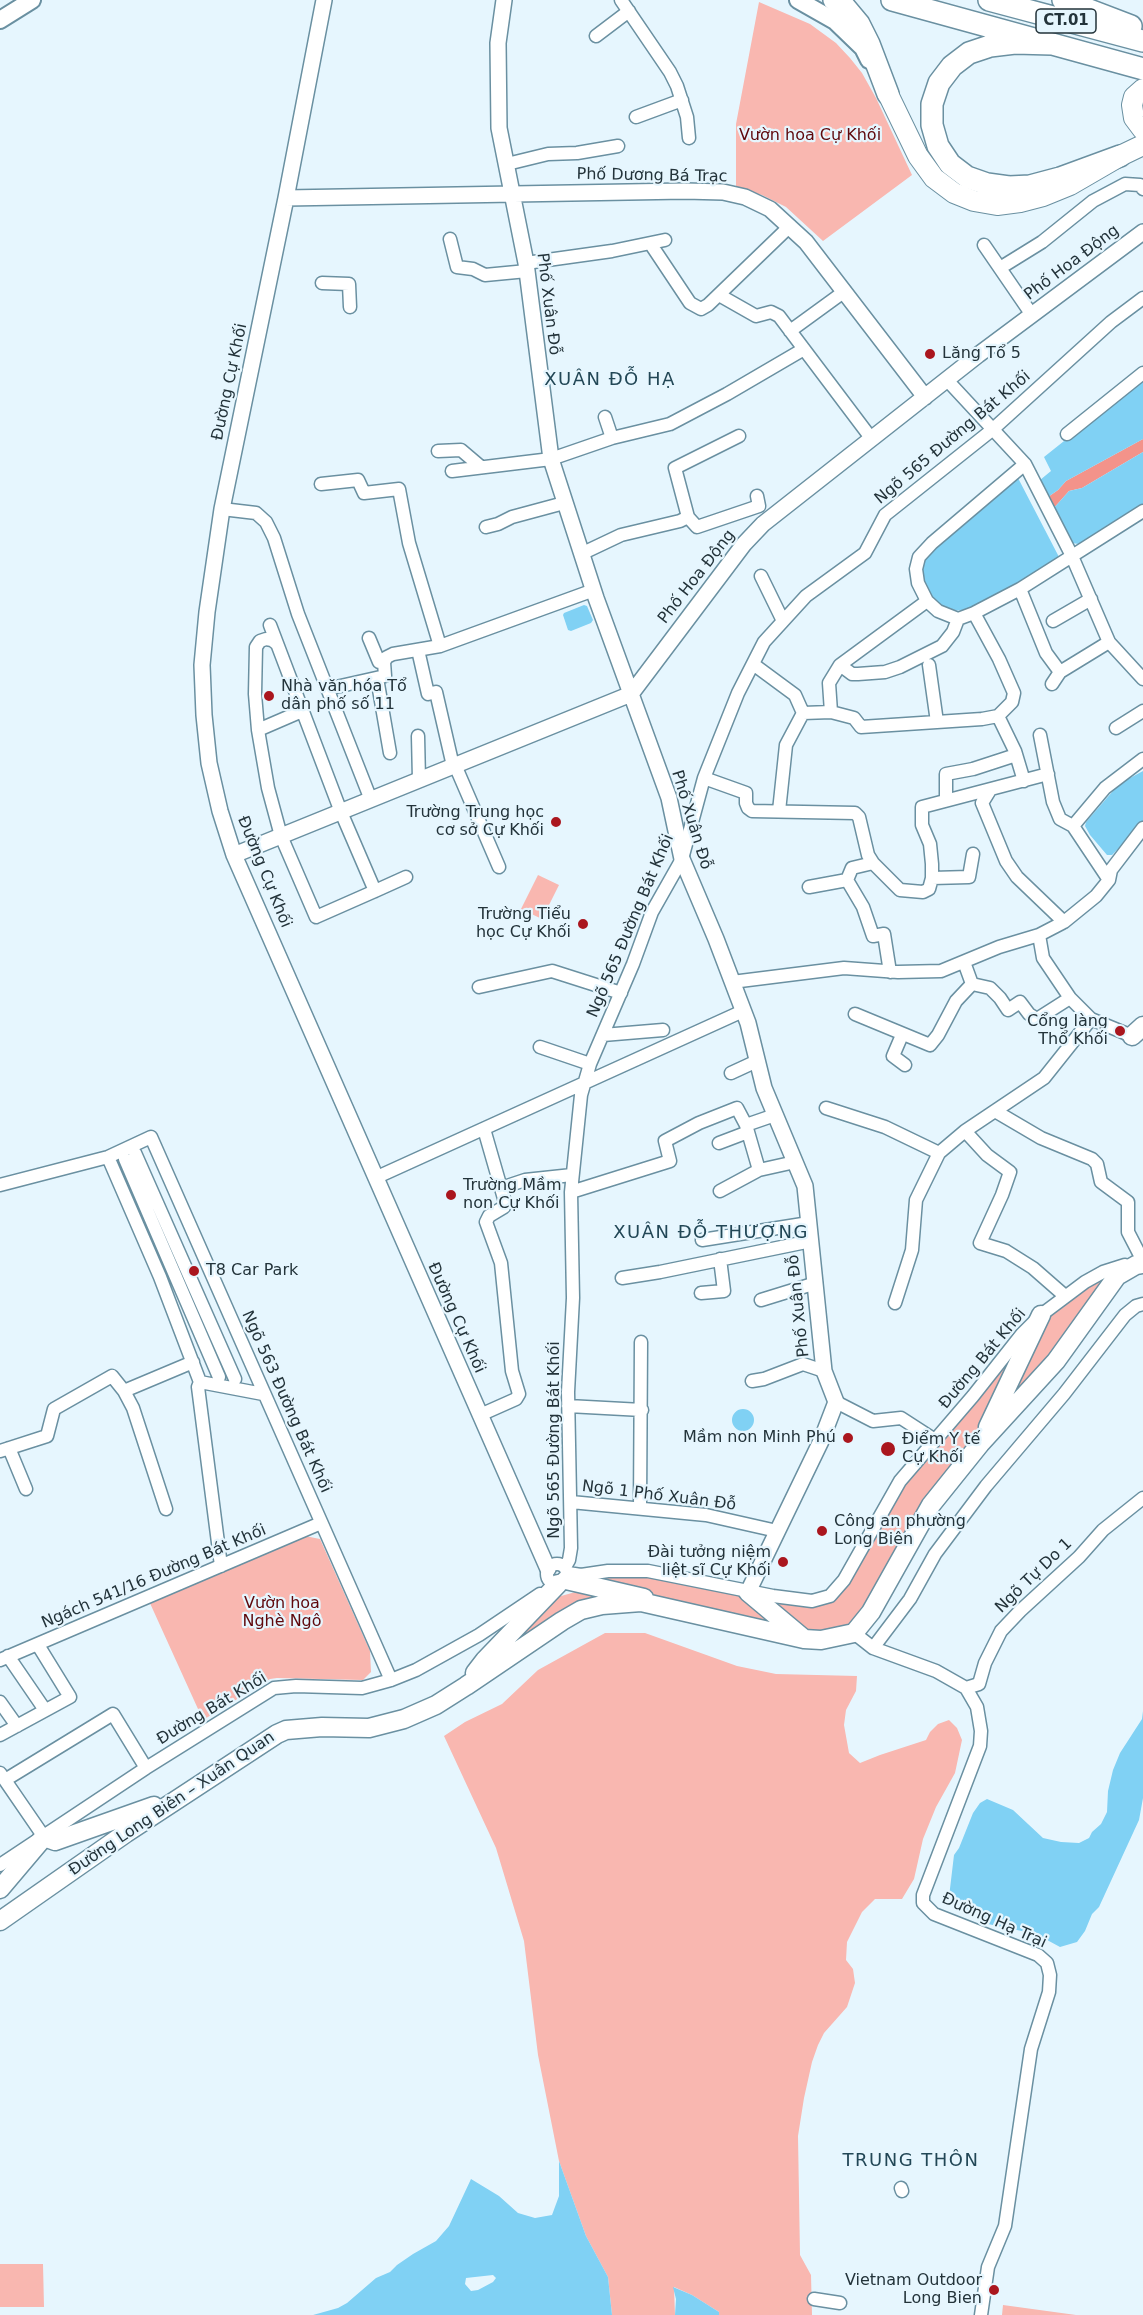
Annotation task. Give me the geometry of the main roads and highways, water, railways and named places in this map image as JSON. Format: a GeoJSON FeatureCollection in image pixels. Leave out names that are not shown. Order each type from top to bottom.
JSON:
{"type":"FeatureCollection","features":[{"type":"Feature","properties":{"kind":"highway"},"geometry":{"type":"LineString","coordinates":[[834,0],[844,6],[859,24],[888,94],[918,156],[934,178],[954,193],[974,201],[997,205],[1020,202],[1070,185],[1119,156]]}},
{"type":"Feature","properties":{"kind":"highway","name":"CT.01"},"geometry":{"type":"LineString","coordinates":[[892,0],[1137,68]]}},
{"type":"Feature","properties":{"kind":"highway","name":"CT.01"},"geometry":{"type":"LineString","coordinates":[[990,0],[1143,41]]}},
{"type":"Feature","properties":{"kind":"highway"},"geometry":{"type":"LineString","coordinates":[[1063,0],[1143,30]]}},
{"type":"Feature","properties":{"kind":"highway"},"geometry":{"type":"LineString","coordinates":[[1052,44],[1015,43],[990,46],[969,53],[952,66],[939,83],[932,104],[932,125],[938,146],[950,164],[967,177],[987,184],[1009,187],[1030,186],[1060,178],[1143,145]]}},
{"type":"Feature","properties":{"kind":"highway"},"geometry":{"type":"LineString","coordinates":[[1143,89],[1134,97],[1132,105],[1134,118],[1143,130]]}},
{"type":"Feature","properties":{"kind":"main road"},"geometry":{"type":"LineString","coordinates":[[0,20],[32,0]]}},
{"type":"Feature","properties":{"kind":"main road"},"geometry":{"type":"LineString","coordinates":[[798,0],[835,21],[863,48],[888,94]]}},
{"type":"Feature","properties":{"kind":"main road"},"geometry":{"type":"LineString","coordinates":[[980,1444],[1056,1361],[1117,1276],[1143,1262]]}},
{"type":"Feature","properties":{"kind":"main road"},"geometry":{"type":"LineString","coordinates":[[980,1444],[1041,1315]]}},
{"type":"Feature","properties":{"kind":"main road","name":"Đường Long Biên – Xuân Quan"},"geometry":{"type":"LineString","coordinates":[[0,1921],[178,1798],[286,1730],[322,1727],[369,1728],[404,1719],[436,1705],[581,1610],[602,1605],[641,1602],[804,1639],[821,1640],[854,1633],[871,1612],[931,1505],[980,1444]]}},
{"type":"Feature","properties":{"kind":"main road"},"geometry":{"type":"LineString","coordinates":[[466,1686],[485,1660],[559,1576],[635,1595],[676,1611]]}},
{"type":"Feature","properties":{"kind":"main road"},"geometry":{"type":"LineString","coordinates":[[748,1592],[804,1639]]}},
{"type":"Feature","properties":{"kind":"main road"},"geometry":{"type":"LineString","coordinates":[[0,1889],[44,1837],[55,1841],[178,1798]]}},
{"type":"Feature","properties":{"kind":"water"},"geometry":{"type":"Polygon","coordinates":[[[1143,378],[1143,439],[1066,481],[1048,497],[1040,480],[1051,471],[1044,457],[1143,378]]]}},
{"type":"Feature","properties":{"kind":"water"},"geometry":{"type":"Polygon","coordinates":[[[1143,452],[1143,506],[1079,544],[1071,543],[1053,509],[1069,491],[1082,488],[1143,452]]]}},
{"type":"Feature","properties":{"kind":"water"},"geometry":{"type":"Polygon","coordinates":[[[1018,478],[1059,557],[1010,590],[984,603],[963,610],[951,611],[939,607],[930,597],[924,585],[921,573],[926,556],[1018,478]]]}},
{"type":"Feature","properties":{"kind":"water"},"geometry":{"type":"Polygon","coordinates":[[[584,605],[587,606],[593,620],[571,631],[568,630],[564,613],[584,605]]]}},
{"type":"Feature","properties":{"kind":"water"},"geometry":{"type":"Polygon","coordinates":[[[1143,771],[1143,821],[1112,855],[1107,855],[1090,835],[1085,826],[1086,822],[1119,784],[1143,771]]]}},
{"type":"Feature","properties":{"kind":"water"},"geometry":{"type":"Polygon","coordinates":[[[743,1409],[751,1412],[754,1420],[751,1428],[743,1431],[735,1428],[732,1420],[735,1412],[743,1409]]]}},
{"type":"Feature","properties":{"kind":"water"},"geometry":{"type":"Polygon","coordinates":[[[1143,1711],[1143,1798],[1139,1820],[1099,1907],[1092,1914],[1085,1931],[1077,1942],[1060,1947],[1036,1934],[988,1924],[949,1897],[954,1855],[973,1813],[980,1803],[987,1799],[1013,1810],[1043,1838],[1079,1843],[1089,1838],[1101,1824],[1107,1812],[1108,1791],[1113,1770],[1120,1753],[1142,1719],[1143,1711]]]}},
{"type":"Feature","properties":{"kind":"water"},"geometry":{"type":"Polygon","coordinates":[[[559,2161],[586,2236],[608,2277],[612,2315],[313,2315],[347,2303],[376,2278],[390,2272],[413,2254],[436,2241],[449,2226],[471,2179],[499,2196],[518,2213],[535,2218],[552,2215],[559,2196],[559,2161]],[[493,2275],[466,2278],[465,2284],[471,2291],[478,2290],[496,2278],[493,2275]]]}},
{"type":"Feature","properties":{"kind":"water"},"geometry":{"type":"Polygon","coordinates":[[[673,2287],[692,2295],[719,2312],[719,2315],[675,2315],[676,2299],[673,2287]]]}},
{"type":"Feature","properties":{"kind":"place","name":"Lăng Tổ 5"},"geometry":{"type":"Point","coordinates":[930,354]}},
{"type":"Feature","properties":{"kind":"place","name":"Nhà văn hóa Tổ dân phố số 11"},"geometry":{"type":"Point","coordinates":[269,696]}},
{"type":"Feature","properties":{"kind":"place","name":"Trường Trung học cơ sở Cự Khối"},"geometry":{"type":"Point","coordinates":[556,822]}},
{"type":"Feature","properties":{"kind":"place","name":"Trường Tiểu học Cự Khối"},"geometry":{"type":"Point","coordinates":[583,924]}},
{"type":"Feature","properties":{"kind":"place","name":"Cổng làng Thổ Khối"},"geometry":{"type":"Point","coordinates":[1120,1031]}},
{"type":"Feature","properties":{"kind":"place","name":"Trường Mầm non Cự Khối"},"geometry":{"type":"Point","coordinates":[451,1195]}},
{"type":"Feature","properties":{"kind":"place","name":"T8 Car Park"},"geometry":{"type":"Point","coordinates":[194,1271]}},
{"type":"Feature","properties":{"kind":"place","name":"Mầm non Minh Phú"},"geometry":{"type":"Point","coordinates":[848,1438]}},
{"type":"Feature","properties":{"kind":"place","name":"Điểm Y tế Cự Khối"},"geometry":{"type":"Point","coordinates":[888,1449]}},
{"type":"Feature","properties":{"kind":"place","name":"Công an phường Long Biên"},"geometry":{"type":"Point","coordinates":[822,1531]}},
{"type":"Feature","properties":{"kind":"place","name":"Đài tưởng niệm liệt sĩ Cự Khối"},"geometry":{"type":"Point","coordinates":[783,1562]}},
{"type":"Feature","properties":{"kind":"place","name":"Vietnam Outdoor Long Bien"},"geometry":{"type":"Point","coordinates":[994,2290]}},
{"type":"Feature","properties":{"kind":"district","name":"XUÂN ĐỖ HẠ"},"geometry":{"type":"Point","coordinates":[610,380]}},
{"type":"Feature","properties":{"kind":"district","name":"XUÂN ĐỖ THƯỢNG"},"geometry":{"type":"Point","coordinates":[711,1233]}},
{"type":"Feature","properties":{"kind":"district","name":"TRUNG THÔN"},"geometry":{"type":"Point","coordinates":[911,2161]}},
{"type":"Feature","properties":{"kind":"park label","name":"Vườn hoa Cự Khối"},"geometry":{"type":"Point","coordinates":[810,136]}},
{"type":"Feature","properties":{"kind":"park label","name":"Vườn hoa Nghè Ngô"},"geometry":{"type":"Point","coordinates":[282,1613]}}]}
